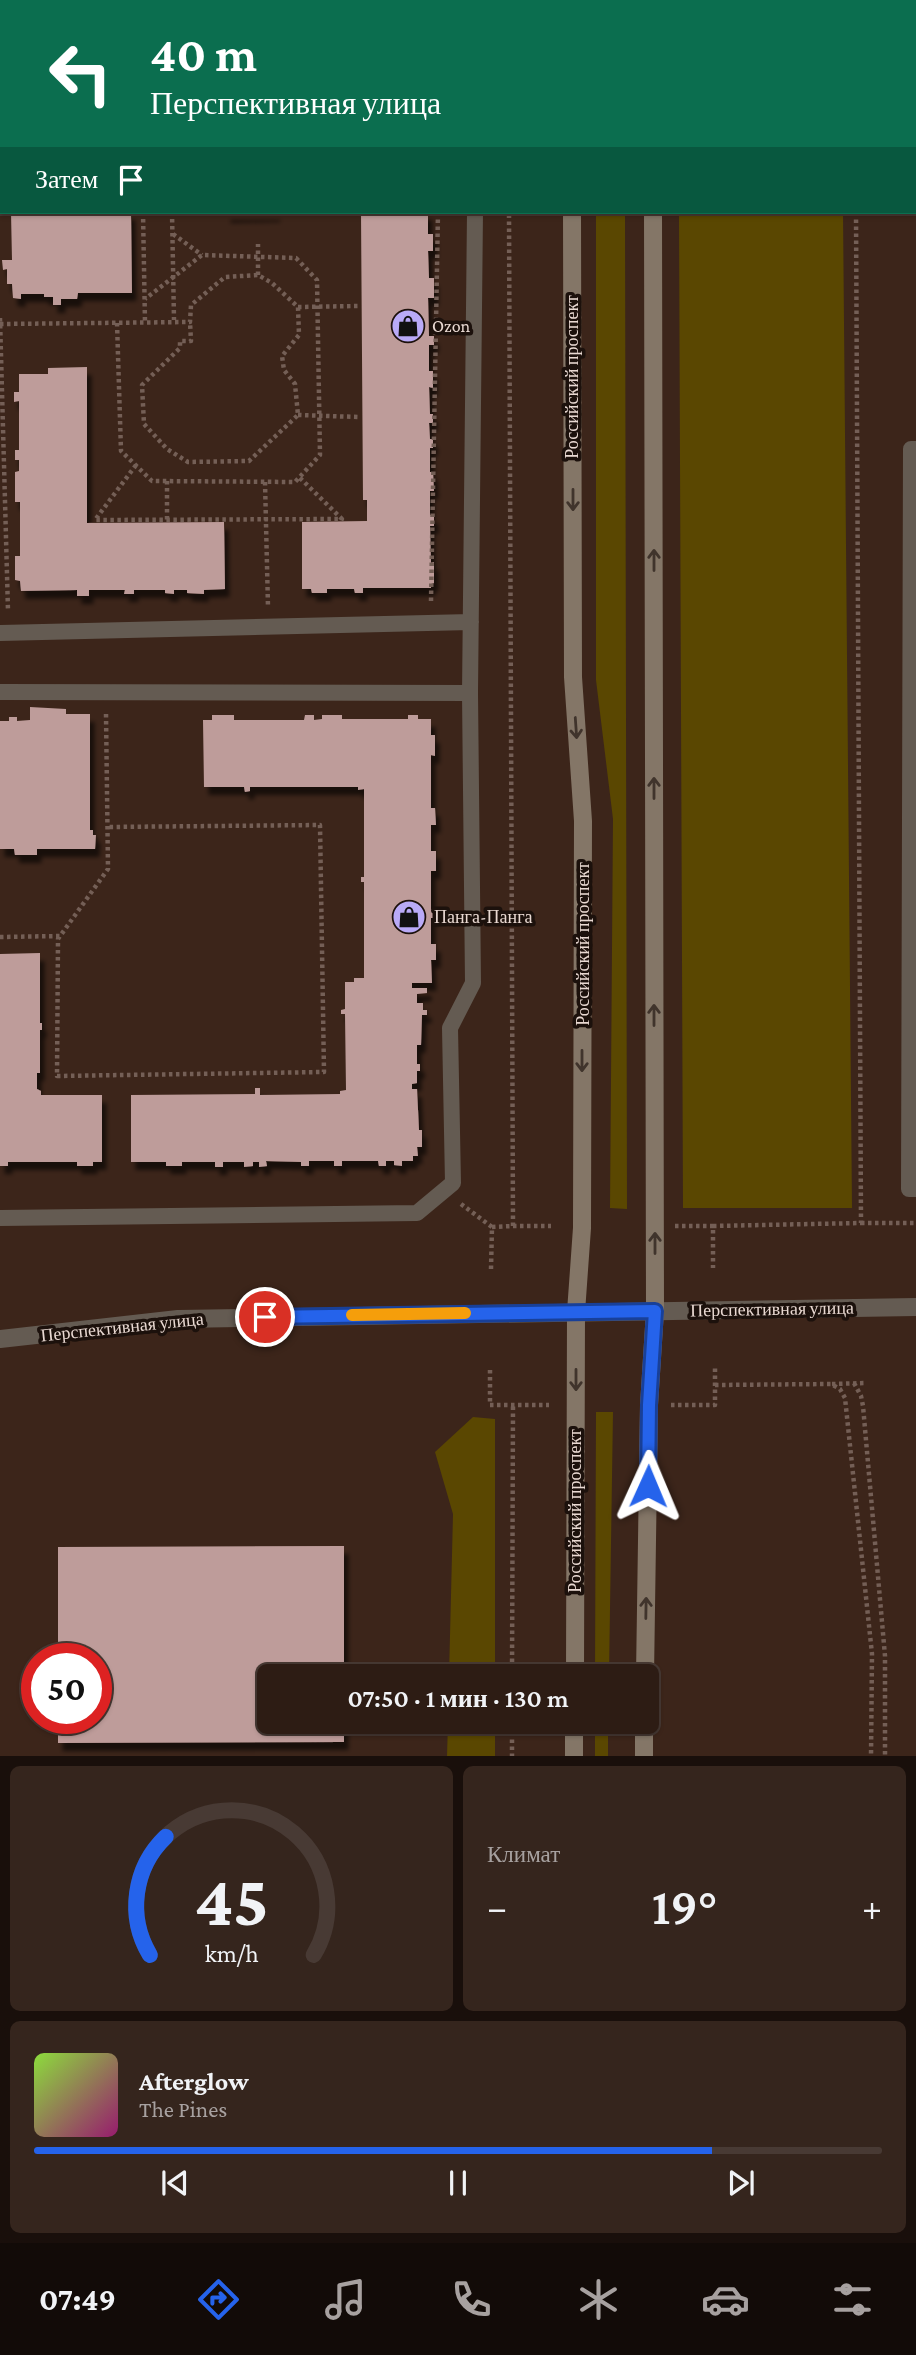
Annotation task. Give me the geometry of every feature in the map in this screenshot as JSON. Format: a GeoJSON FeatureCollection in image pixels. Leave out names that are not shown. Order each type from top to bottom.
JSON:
{"type":"FeatureCollection","features":[{"type":"Feature","properties":{"kind":"main road","name":"Российский проспект"},"geometry":{"type":"LineString","coordinates":[[572,214],[573,677],[583,821],[582,1228],[576,1312],[575,1664]]}},
{"type":"Feature","properties":{"kind":"main road"},"geometry":{"type":"LineString","coordinates":[[645,1664],[649,1405],[655,1311],[653,214]]}},
{"type":"Feature","properties":{"kind":"main road"},"geometry":{"type":"LineString","coordinates":[[574,1756],[575,1734]]}},
{"type":"Feature","properties":{"kind":"main road"},"geometry":{"type":"LineString","coordinates":[[644,1734],[644,1756]]}},
{"type":"Feature","properties":{"kind":"street","name":"Перспективная улица"},"geometry":{"type":"LineString","coordinates":[[0,1339],[178,1319],[916,1307]]}},
{"type":"Feature","properties":{"kind":"lane"},"geometry":{"type":"LineString","coordinates":[[0,1218],[417,1213],[453,1183],[450,1028],[473,983],[470,693],[475,214]]}},
{"type":"Feature","properties":{"kind":"lane"},"geometry":{"type":"LineString","coordinates":[[916,449],[911,449],[909,1189],[916,1189]]}},
{"type":"Feature","properties":{"kind":"lane"},"geometry":{"type":"LineString","coordinates":[[4,633],[471,622]]}},
{"type":"Feature","properties":{"kind":"lane"},"geometry":{"type":"LineString","coordinates":[[0,692],[470,693]]}},
{"type":"Feature","properties":{"kind":"path"},"geometry":{"type":"LineString","coordinates":[[143,214],[145,323]]}},
{"type":"Feature","properties":{"kind":"path"},"geometry":{"type":"LineString","coordinates":[[172,214],[174,320]]}},
{"type":"Feature","properties":{"kind":"path"},"geometry":{"type":"LineString","coordinates":[[431,623],[438,214]]}},
{"type":"Feature","properties":{"kind":"path"},"geometry":{"type":"LineString","coordinates":[[509,214],[513,1226]]}},
{"type":"Feature","properties":{"kind":"path"},"geometry":{"type":"LineString","coordinates":[[856,214],[861,1223]]}},
{"type":"Feature","properties":{"kind":"path"},"geometry":{"type":"LineString","coordinates":[[117,323],[121,452],[152,481],[295,482],[320,455],[317,281],[296,258],[202,255],[172,234]]}},
{"type":"Feature","properties":{"kind":"path"},"geometry":{"type":"LineString","coordinates":[[258,244],[258,275]]}},
{"type":"Feature","properties":{"kind":"path"},"geometry":{"type":"LineString","coordinates":[[145,299],[202,255]]}},
{"type":"Feature","properties":{"kind":"path"},"geometry":{"type":"LineString","coordinates":[[358,306],[298,307],[258,275],[225,277],[191,305],[191,341],[180,341],[180,348],[142,385],[144,424],[167,449],[188,462],[249,461],[298,415],[359,417]]}},
{"type":"Feature","properties":{"kind":"path"},"geometry":{"type":"LineString","coordinates":[[298,307],[299,335],[282,356],[284,370],[295,384],[298,415]]}},
{"type":"Feature","properties":{"kind":"path"},"geometry":{"type":"LineString","coordinates":[[0,318],[4,633]]}},
{"type":"Feature","properties":{"kind":"path"},"geometry":{"type":"LineString","coordinates":[[0,324],[190,322]]}},
{"type":"Feature","properties":{"kind":"path"},"geometry":{"type":"LineString","coordinates":[[135,465],[94,520],[342,519],[299,477]]}},
{"type":"Feature","properties":{"kind":"path"},"geometry":{"type":"LineString","coordinates":[[167,481],[167,520]]}},
{"type":"Feature","properties":{"kind":"path"},"geometry":{"type":"LineString","coordinates":[[265,482],[269,627]]}},
{"type":"Feature","properties":{"kind":"path"},"geometry":{"type":"LineString","coordinates":[[106,692],[108,869],[58,939],[57,1076],[324,1072],[320,825],[108,827]]}},
{"type":"Feature","properties":{"kind":"path"},"geometry":{"type":"LineString","coordinates":[[0,937],[61,936]]}},
{"type":"Feature","properties":{"kind":"path"},"geometry":{"type":"LineString","coordinates":[[443,1191],[492,1227],[551,1226]]}},
{"type":"Feature","properties":{"kind":"path"},"geometry":{"type":"LineString","coordinates":[[671,1226],[916,1223]]}},
{"type":"Feature","properties":{"kind":"path"},"geometry":{"type":"LineString","coordinates":[[713,1226],[713,1268]]}},
{"type":"Feature","properties":{"kind":"path"},"geometry":{"type":"LineString","coordinates":[[491,1269],[492,1227]]}},
{"type":"Feature","properties":{"kind":"path"},"geometry":{"type":"LineString","coordinates":[[670,1405],[715,1405],[715,1365]]}},
{"type":"Feature","properties":{"kind":"path"},"geometry":{"type":"LineString","coordinates":[[490,1370],[490,1405],[549,1405]]}},
{"type":"Feature","properties":{"kind":"path"},"geometry":{"type":"LineString","coordinates":[[854,1383],[863,1406],[885,1656],[885,1756]]}},
{"type":"Feature","properties":{"kind":"path"},"geometry":{"type":"LineString","coordinates":[[715,1385],[866,1383]]}},
{"type":"Feature","properties":{"kind":"path"},"geometry":{"type":"LineString","coordinates":[[831,1384],[840,1390],[847,1408],[872,1654],[871,1756]]}},
{"type":"Feature","properties":{"kind":"path"},"geometry":{"type":"LineString","coordinates":[[512,1664],[513,1405]]}},
{"type":"Feature","properties":{"kind":"path"},"geometry":{"type":"LineString","coordinates":[[512,1734],[512,1756]]}},
{"type":"Feature","properties":{"kind":"shaded area"},"geometry":{"type":"Polygon","coordinates":[[[596,214],[625,214],[627,1209],[610,1208],[613,819],[596,680],[596,214]]]}},
{"type":"Feature","properties":{"kind":"shaded area"},"geometry":{"type":"Polygon","coordinates":[[[679,214],[843,214],[852,1208],[683,1208],[679,214]]]}},
{"type":"Feature","properties":{"kind":"shaded area"},"geometry":{"type":"Polygon","coordinates":[[[596,1412],[613,1412],[609,1664],[595,1664],[596,1412]]]}},
{"type":"Feature","properties":{"kind":"shaded area"},"geometry":{"type":"Polygon","coordinates":[[[473,1417],[495,1419],[495,1664],[449,1664],[453,1514],[435,1452],[473,1417]]]}},
{"type":"Feature","properties":{"kind":"shaded area"},"geometry":{"type":"Polygon","coordinates":[[[448,1734],[495,1734],[495,1756],[447,1756],[448,1734]]]}},
{"type":"Feature","properties":{"kind":"shaded area"},"geometry":{"type":"Polygon","coordinates":[[[595,1734],[608,1734],[608,1756],[595,1756],[595,1734]]]}},
{"type":"Feature","properties":{"kind":"building"},"geometry":{"type":"Polygon","coordinates":[[[11,214],[131,214],[132,293],[78,293],[77,299],[61,299],[61,305],[53,305],[53,297],[44,297],[44,294],[21,294],[21,299],[13,298],[12,284],[7,284],[7,269],[3,270],[2,260],[12,260],[11,214]]]}},
{"type":"Feature","properties":{"kind":"building"},"geometry":{"type":"Polygon","coordinates":[[[361,214],[428,214],[428,234],[433,234],[433,251],[428,251],[429,278],[434,278],[434,298],[428,298],[429,336],[434,336],[434,345],[429,345],[429,371],[433,371],[433,388],[429,387],[430,414],[433,414],[433,423],[429,423],[430,439],[433,439],[433,448],[430,448],[430,472],[433,472],[434,491],[430,491],[430,515],[434,516],[434,526],[430,526],[431,563],[434,562],[434,583],[431,588],[363,588],[363,593],[355,593],[354,589],[327,589],[327,593],[312,593],[311,589],[302,589],[302,522],[367,521],[367,500],[363,500],[361,214]]]}},
{"type":"Feature","properties":{"kind":"building"},"geometry":{"type":"Polygon","coordinates":[[[87,367],[87,523],[224,522],[225,589],[204,590],[204,594],[187,593],[187,590],[174,590],[174,594],[165,593],[165,590],[134,590],[134,594],[124,594],[125,590],[89,590],[89,596],[77,596],[77,590],[21,591],[20,581],[15,580],[15,556],[20,556],[20,502],[15,502],[15,472],[19,471],[15,450],[19,450],[19,401],[14,402],[14,392],[19,392],[19,374],[48,374],[48,368],[87,367]]]}},
{"type":"Feature","properties":{"kind":"building"},"geometry":{"type":"Polygon","coordinates":[[[30,707],[66,709],[66,714],[90,714],[90,830],[96,835],[95,849],[37,849],[37,855],[15,855],[14,849],[0,849],[0,721],[9,721],[9,717],[17,717],[17,721],[30,720],[30,707]]]}},
{"type":"Feature","properties":{"kind":"building"},"geometry":{"type":"Polygon","coordinates":[[[212,715],[234,715],[234,720],[304,720],[305,715],[314,715],[314,720],[322,719],[322,715],[342,715],[342,719],[408,719],[408,715],[418,715],[418,719],[431,719],[431,735],[435,735],[435,756],[431,755],[431,808],[435,808],[436,825],[431,825],[431,851],[436,851],[436,871],[431,871],[431,909],[436,909],[436,918],[431,918],[431,944],[436,944],[436,960],[431,960],[432,983],[412,983],[412,988],[427,988],[427,993],[417,994],[417,1003],[423,1003],[423,1010],[427,1010],[427,1015],[422,1015],[421,1045],[417,1045],[417,1064],[420,1064],[420,1071],[417,1071],[417,1083],[412,1084],[412,1089],[417,1089],[422,1147],[417,1147],[418,1156],[413,1156],[413,1161],[402,1161],[402,1166],[394,1165],[394,1161],[386,1161],[386,1166],[379,1166],[378,1161],[342,1161],[342,1166],[334,1166],[334,1161],[309,1161],[309,1166],[301,1166],[301,1162],[266,1161],[267,1166],[259,1167],[259,1162],[244,1167],[244,1162],[223,1162],[223,1167],[215,1167],[215,1162],[182,1162],[182,1166],[166,1166],[166,1162],[131,1162],[131,1095],[255,1094],[255,1088],[260,1088],[260,1095],[340,1094],[340,1091],[346,1090],[345,1014],[341,1014],[341,1010],[345,1009],[345,982],[364,978],[364,882],[361,882],[361,877],[364,877],[364,789],[250,787],[250,791],[245,792],[244,787],[204,787],[203,720],[212,720],[212,715]]]}},
{"type":"Feature","properties":{"kind":"building"},"geometry":{"type":"Polygon","coordinates":[[[40,953],[42,1030],[37,1089],[41,1091],[41,1095],[102,1095],[102,1162],[93,1162],[93,1166],[77,1166],[77,1162],[8,1162],[8,1166],[0,1166],[0,954],[40,953]]]}},
{"type":"Feature","properties":{"kind":"building"},"geometry":{"type":"Polygon","coordinates":[[[344,1546],[344,1664],[257,1664],[257,1734],[344,1734],[344,1742],[58,1743],[58,1734],[112,1734],[112,1643],[58,1643],[58,1547],[344,1546]]]}},
{"type":"Feature","properties":{"kind":"slow traffic"},"geometry":{"type":"LineString","coordinates":[[352,1315],[465,1313]]}},
{"type":"Feature","properties":{"kind":"place","name":"Ozon"},"geometry":{"type":"Point","coordinates":[408,326]}},
{"type":"Feature","properties":{"kind":"place","name":"Панга-Панга"},"geometry":{"type":"Point","coordinates":[409,917]}},
{"type":"Feature","properties":{"kind":"route"},"geometry":{"type":"LineString","coordinates":[[265,1317],[655,1311],[649,1405],[648,1486]]}}]}
